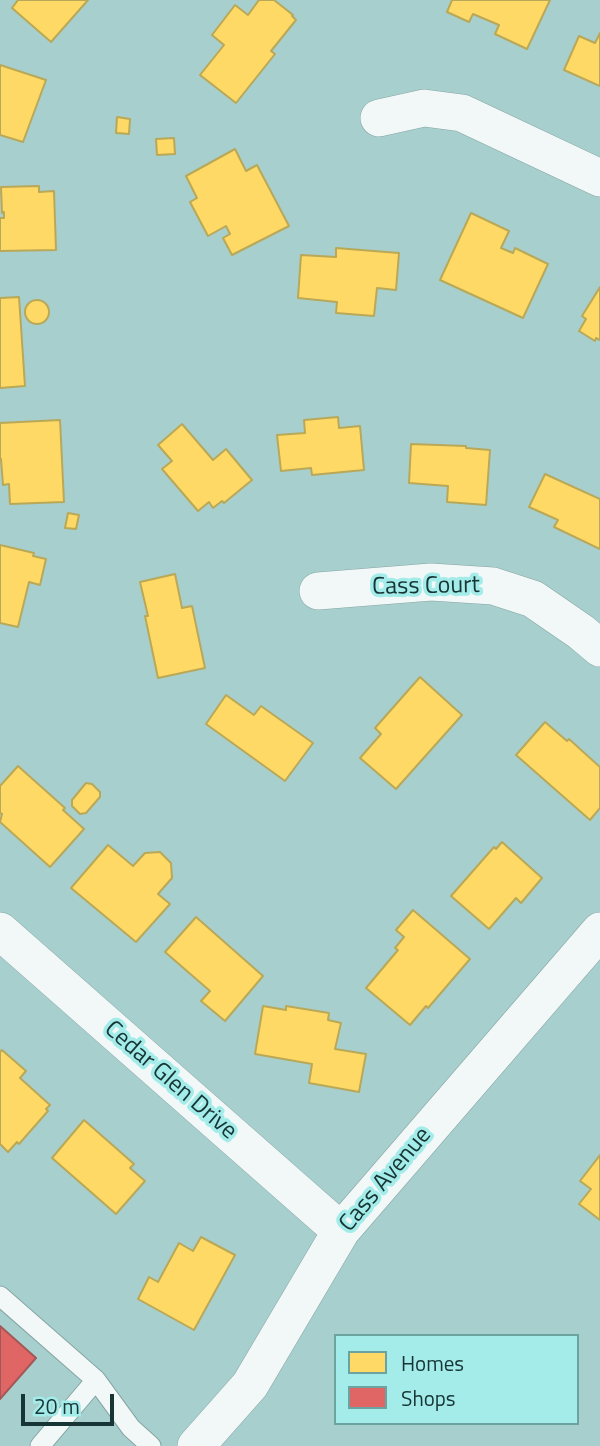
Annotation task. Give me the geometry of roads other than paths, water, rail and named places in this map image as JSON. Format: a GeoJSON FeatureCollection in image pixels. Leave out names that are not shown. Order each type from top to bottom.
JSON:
{"type":"FeatureCollection","features":[{"type":"Feature","properties":{"kind":"street"},"geometry":{"type":"LineString","coordinates":[[379,118],[424,108],[462,113],[600,178]]}},
{"type":"Feature","properties":{"kind":"street","name":"Cass Court"},"geometry":{"type":"LineString","coordinates":[[318,591],[431,582],[493,586],[533,599],[600,648]]}},
{"type":"Feature","properties":{"kind":"street","name":"Cedar Glen Drive"},"geometry":{"type":"LineString","coordinates":[[0,931],[341,1231]]}},
{"type":"Feature","properties":{"kind":"street","name":"Cass Avenue"},"geometry":{"type":"LineString","coordinates":[[196,1446],[250,1385],[341,1231],[600,931]]}},
{"type":"Feature","properties":{"kind":"lane"},"geometry":{"type":"LineString","coordinates":[[0,1296],[96,1380],[131,1428],[151,1446]]}},
{"type":"Feature","properties":{"kind":"lane"},"geometry":{"type":"LineString","coordinates":[[40,1446],[96,1380]]}}]}
